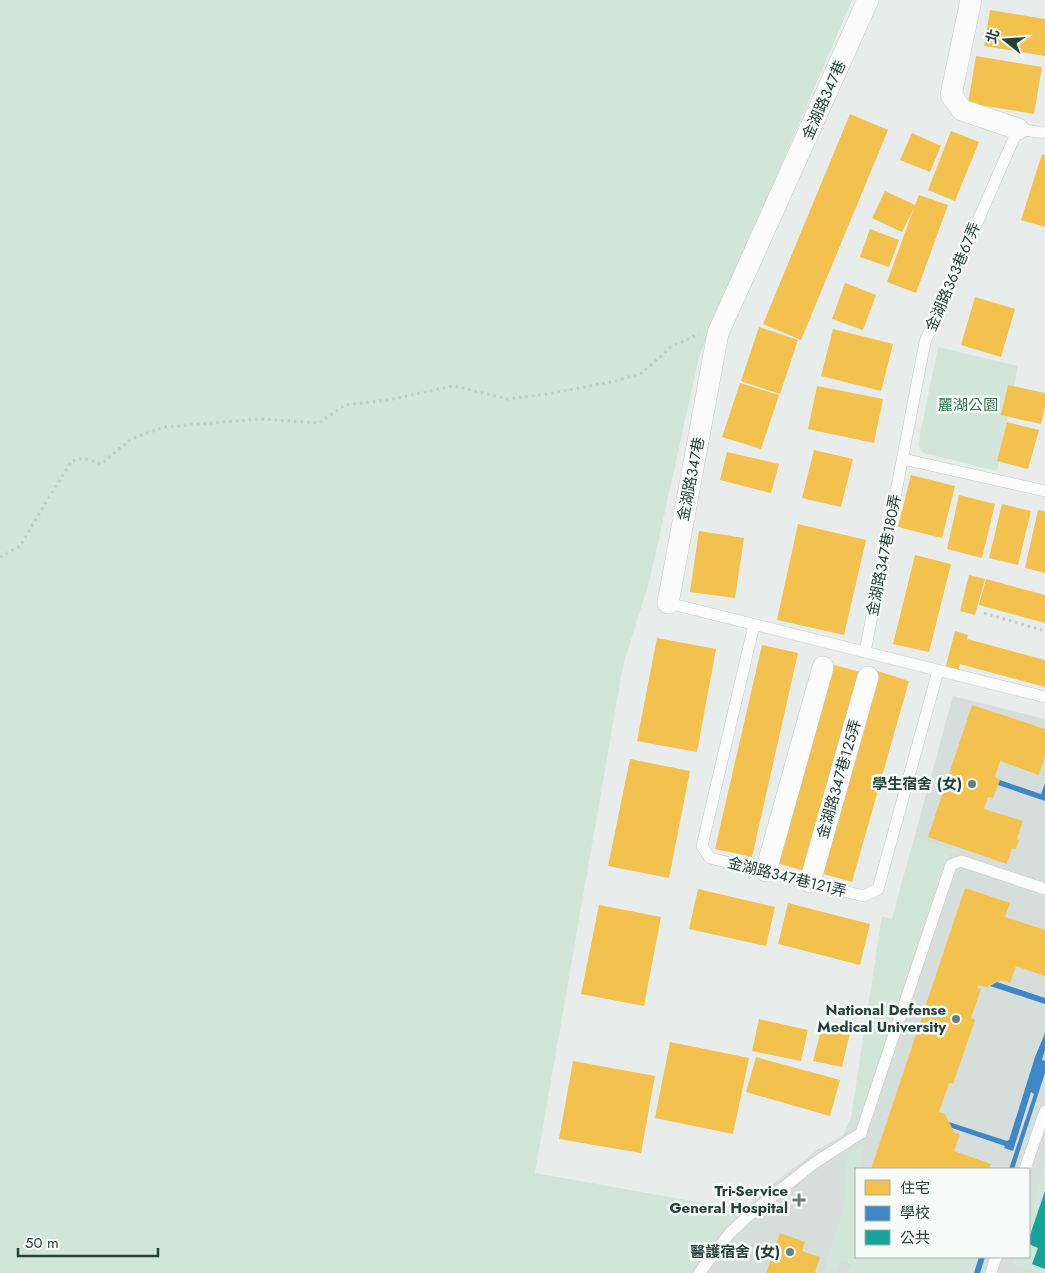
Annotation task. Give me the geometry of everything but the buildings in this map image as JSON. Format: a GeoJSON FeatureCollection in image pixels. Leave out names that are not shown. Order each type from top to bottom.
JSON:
{"type":"FeatureCollection","features":[{"type":"Feature","properties":{"kind":"street","name":"金湖路347巷"},"geometry":{"type":"LineString","coordinates":[[668,603],[718,333],[868,0]]}},
{"type":"Feature","properties":{"kind":"street"},"geometry":{"type":"LineString","coordinates":[[971,0],[951,95],[962,110],[1018,128]]}},
{"type":"Feature","properties":{"kind":"street"},"geometry":{"type":"LineString","coordinates":[[766,871],[823,667]]}},
{"type":"Feature","properties":{"kind":"street","name":"金湖路347巷125弄"},"geometry":{"type":"LineString","coordinates":[[810,882],[868,677]]}},
{"type":"Feature","properties":{"kind":"lane"},"geometry":{"type":"LineString","coordinates":[[1018,128],[1045,133]]}},
{"type":"Feature","properties":{"kind":"lane","name":"金湖路363巷67弄"},"geometry":{"type":"LineString","coordinates":[[903,459],[925,342],[1018,128]]}},
{"type":"Feature","properties":{"kind":"lane"},"geometry":{"type":"LineString","coordinates":[[903,459],[1045,491]]}},
{"type":"Feature","properties":{"kind":"lane","name":"金湖路347巷180弄"},"geometry":{"type":"LineString","coordinates":[[865,652],[903,459]]}},
{"type":"Feature","properties":{"kind":"lane","name":"金湖路347巷"},"geometry":{"type":"LineString","coordinates":[[668,603],[1045,697]]}},
{"type":"Feature","properties":{"kind":"lane","name":"金湖路347巷121弄"},"geometry":{"type":"LineString","coordinates":[[754,625],[702,846],[710,858],[864,896],[878,888],[938,671]]}},
{"type":"Feature","properties":{"kind":"lane"},"geometry":{"type":"LineString","coordinates":[[699,1273],[730,1233],[748,1216],[813,1164],[861,1133],[951,865],[961,861],[1045,889]]}},
{"type":"Feature","properties":{"kind":"lane"},"geometry":{"type":"LineString","coordinates":[[1025,1168],[1045,1111]]}},
{"type":"Feature","properties":{"kind":"lane"},"geometry":{"type":"LineString","coordinates":[[990,1273],[996,1258]]}},
{"type":"Feature","properties":{"kind":"path"},"geometry":{"type":"LineString","coordinates":[[0,557],[20,546],[72,461],[84,458],[101,464],[132,439],[164,427],[260,418],[319,423],[345,405],[388,400],[453,386],[508,399],[548,394],[616,381],[642,373],[671,347],[688,338],[696,334],[718,333]]}},
{"type":"Feature","properties":{"kind":"path"},"geometry":{"type":"LineString","coordinates":[[984,613],[1045,631]]}},
{"type":"Feature","properties":{"kind":"shaded area","name":"National Defense Medical University"},"geometry":{"type":"Polygon","coordinates":[[[953,696],[1045,719],[1045,1273],[689,1273],[723,1227],[763,1192],[817,1150],[843,1135],[851,1118],[882,917],[892,919],[953,696]]]}},
{"type":"Feature","properties":{"kind":"green space"},"geometry":{"type":"Polygon","coordinates":[[[0,0],[852,0],[699,357],[650,579],[623,666],[535,1173],[742,1210],[723,1227],[689,1273],[0,1273],[0,0]]]}},
{"type":"Feature","properties":{"kind":"green space","name":"麗湖公園"},"geometry":{"type":"Polygon","coordinates":[[[938,347],[1018,366],[997,471],[924,453],[920,450],[918,444],[938,347]]]}},
{"type":"Feature","properties":{"kind":"green space"},"geometry":{"type":"Polygon","coordinates":[[[915,837],[961,852],[951,853],[947,857],[861,1112],[854,1124],[843,1135],[851,1118],[882,917],[892,919],[915,837]]]}},
{"type":"Feature","properties":{"kind":"green space"},"geometry":{"type":"Polygon","coordinates":[[[864,1145],[860,1168],[855,1168],[855,1258],[979,1258],[974,1273],[847,1273],[851,1264],[840,1260],[835,1273],[823,1273],[844,1208],[848,1153],[864,1145]]]}},
{"type":"Feature","properties":{"kind":"green space"},"geometry":{"type":"Polygon","coordinates":[[[1045,1168],[1045,1190],[1030,1235],[1030,1213],[1045,1168]]]}},
{"type":"Feature","properties":{"kind":"green space"},"geometry":{"type":"Polygon","coordinates":[[[1030,1244],[1038,1248],[1032,1264],[1045,1269],[1045,1273],[1038,1273],[1012,1264],[1015,1258],[1030,1258],[1030,1244]]]}},
{"type":"Feature","properties":{"kind":"place","name":"學生宿舍 (女)"},"geometry":{"type":"Point","coordinates":[972,784]}},
{"type":"Feature","properties":{"kind":"place","name":"National Defense Medical University"},"geometry":{"type":"Point","coordinates":[956,1019]}},
{"type":"Feature","properties":{"kind":"place","name":"Tri-Service General Hospital"},"geometry":{"type":"Point","coordinates":[799,1200]}},
{"type":"Feature","properties":{"kind":"place","name":"醫護宿舍 (女)"},"geometry":{"type":"Point","coordinates":[790,1252]}}]}
